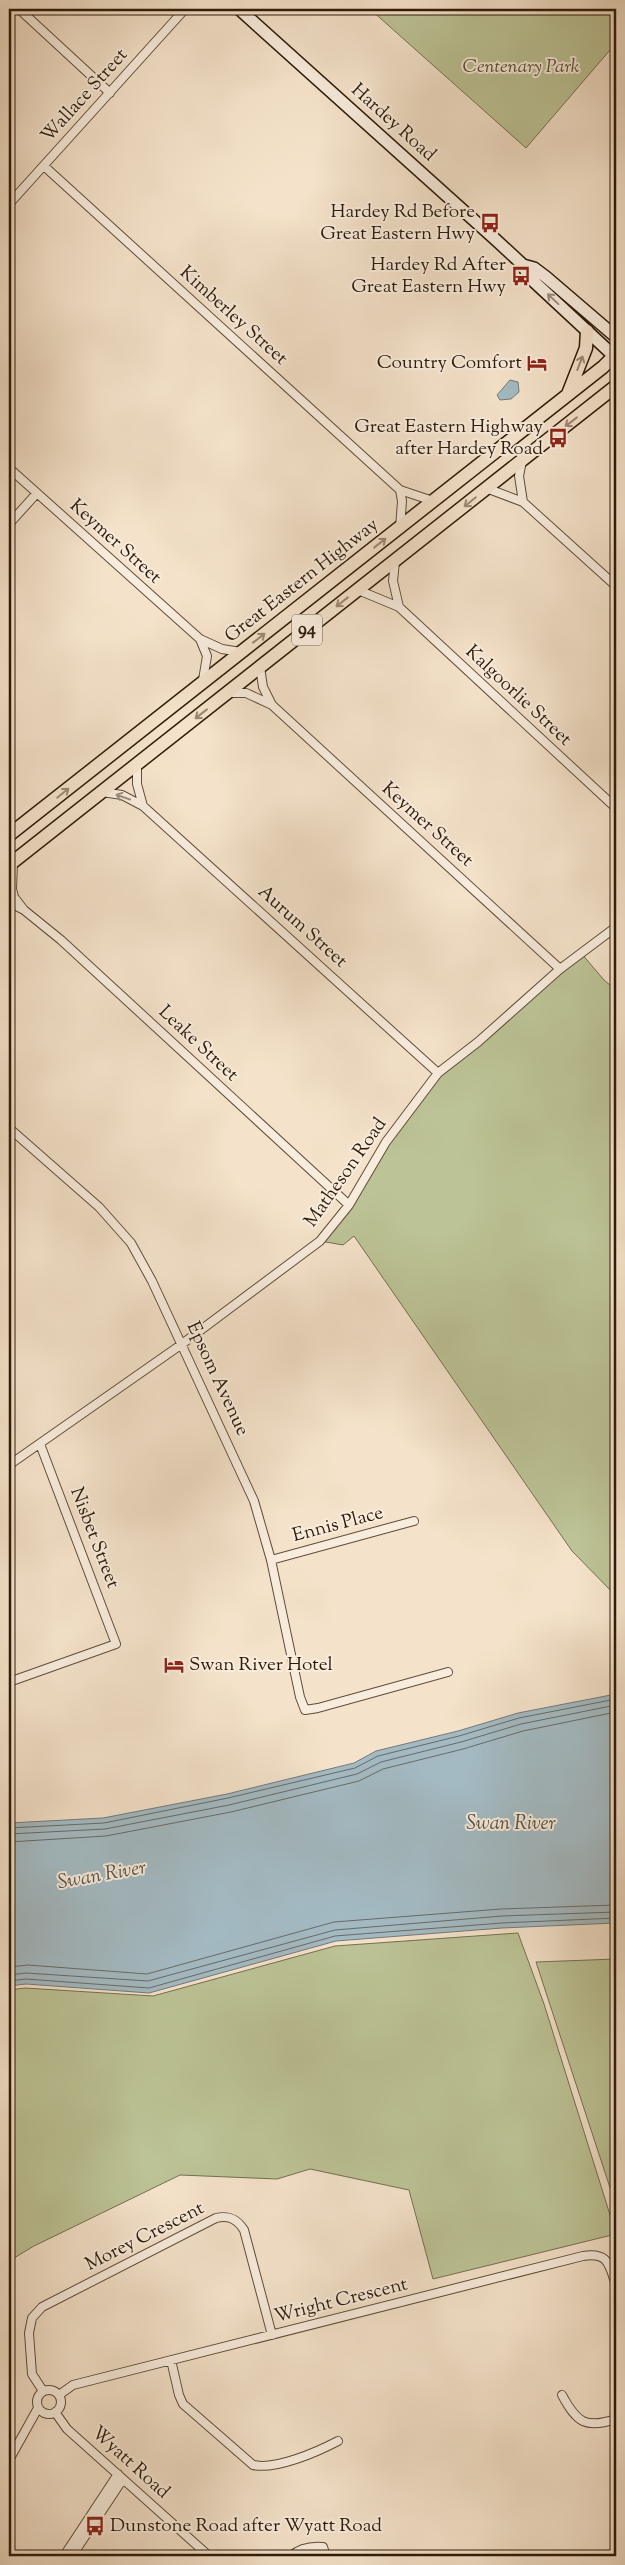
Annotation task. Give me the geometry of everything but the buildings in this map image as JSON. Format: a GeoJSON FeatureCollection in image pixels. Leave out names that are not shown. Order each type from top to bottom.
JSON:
{"type":"FeatureCollection","features":[{"type":"Feature","properties":{"kind":"highway"},"geometry":{"type":"LineString","coordinates":[[568,394],[586,348],[587,331]]}},
{"type":"Feature","properties":{"kind":"highway","name":"Great Eastern Highway"},"geometry":{"type":"LineString","coordinates":[[9,835],[433,502],[615,355]]}},
{"type":"Feature","properties":{"kind":"highway","name":"94"},"geometry":{"type":"LineString","coordinates":[[11,864],[394,560],[614,390]]}},
{"type":"Feature","properties":{"kind":"main road","name":"Hardey Road"},"geometry":{"type":"LineString","coordinates":[[240,9],[523,265],[529,277],[615,355]]}},
{"type":"Feature","properties":{"kind":"main road","name":"Hardey Road"},"geometry":{"type":"LineString","coordinates":[[523,265],[534,268],[546,277],[616,337]]}},
{"type":"Feature","properties":{"kind":"street"},"geometry":{"type":"LineString","coordinates":[[19,9],[110,93]]}},
{"type":"Feature","properties":{"kind":"street","name":"Wallace Street"},"geometry":{"type":"LineString","coordinates":[[9,204],[185,9]]}},
{"type":"Feature","properties":{"kind":"street","name":"Kimberley Street"},"geometry":{"type":"LineString","coordinates":[[44,166],[400,490],[433,502]]}},
{"type":"Feature","properties":{"kind":"street"},"geometry":{"type":"LineString","coordinates":[[522,461],[519,476],[523,502]]}},
{"type":"Feature","properties":{"kind":"street","name":"Keymer Street"},"geometry":{"type":"LineString","coordinates":[[9,468],[200,639],[222,649],[242,652]]}},
{"type":"Feature","properties":{"kind":"street"},"geometry":{"type":"LineString","coordinates":[[486,488],[523,502],[616,586]]}},
{"type":"Feature","properties":{"kind":"street"},"geometry":{"type":"LineString","coordinates":[[400,490],[402,501],[400,528]]}},
{"type":"Feature","properties":{"kind":"street"},"geometry":{"type":"LineString","coordinates":[[9,524],[37,494]]}},
{"type":"Feature","properties":{"kind":"street"},"geometry":{"type":"LineString","coordinates":[[394,560],[392,581],[399,607]]}},
{"type":"Feature","properties":{"kind":"street","name":"Kalgoorlie Street"},"geometry":{"type":"LineString","coordinates":[[358,590],[399,607],[616,808]]}},
{"type":"Feature","properties":{"kind":"street"},"geometry":{"type":"LineString","coordinates":[[200,639],[207,656],[203,682]]}},
{"type":"Feature","properties":{"kind":"street","name":"Keymer Street"},"geometry":{"type":"LineString","coordinates":[[260,667],[263,687],[272,705]]}},
{"type":"Feature","properties":{"kind":"street","name":"Keymer Street"},"geometry":{"type":"LineString","coordinates":[[227,693],[246,693],[272,705],[560,969]]}},
{"type":"Feature","properties":{"kind":"street"},"geometry":{"type":"LineString","coordinates":[[137,764],[137,784],[143,806]]}},
{"type":"Feature","properties":{"kind":"street","name":"Aurum Street"},"geometry":{"type":"LineString","coordinates":[[102,792],[122,795],[143,806],[438,1073]]}},
{"type":"Feature","properties":{"kind":"street","name":"Leake Street"},"geometry":{"type":"LineString","coordinates":[[11,864],[12,889],[24,910]]}},
{"type":"Feature","properties":{"kind":"street","name":"Leake Street"},"geometry":{"type":"LineString","coordinates":[[9,902],[24,910],[61,940],[349,1205]]}},
{"type":"Feature","properties":{"kind":"street","name":"Matheson Road"},"geometry":{"type":"LineString","coordinates":[[9,1465],[182,1344],[320,1240],[349,1205],[386,1142],[438,1073],[478,1042],[560,969],[616,927]]}},
{"type":"Feature","properties":{"kind":"street","name":"Epsom Avenue"},"geometry":{"type":"LineString","coordinates":[[9,1128],[99,1207],[131,1243],[152,1281],[254,1500],[271,1560],[300,1697],[306,1710],[448,1672]]}},
{"type":"Feature","properties":{"kind":"street","name":"Nisbet Street"},"geometry":{"type":"LineString","coordinates":[[9,1682],[116,1644],[40,1444]]}},
{"type":"Feature","properties":{"kind":"street","name":"Ennis Place"},"geometry":{"type":"LineString","coordinates":[[271,1560],[414,1521]]}},
{"type":"Feature","properties":{"kind":"street","name":"Morey Crescent"},"geometry":{"type":"LineString","coordinates":[[43,2390],[32,2374],[29,2332],[32,2318],[42,2307],[216,2218],[225,2216],[239,2222],[244,2230],[272,2335]]}},
{"type":"Feature","properties":{"kind":"street","name":"Wright Crescent"},"geometry":{"type":"LineString","coordinates":[[59,2394],[73,2385],[595,2254],[603,2256],[610,2266],[616,2285]]}},
{"type":"Feature","properties":{"kind":"street"},"geometry":{"type":"LineString","coordinates":[[171,2360],[179,2395],[184,2404],[253,2465],[266,2466],[315,2453],[338,2441]]}},
{"type":"Feature","properties":{"kind":"street"},"geometry":{"type":"LineString","coordinates":[[9,2460],[38,2408],[37,2398],[43,2390],[52,2390],[59,2394],[61,2404],[55,2412],[46,2414],[38,2408]]}},
{"type":"Feature","properties":{"kind":"street"},"geometry":{"type":"LineString","coordinates":[[562,2395],[570,2411],[579,2420],[596,2425],[616,2419]]}},
{"type":"Feature","properties":{"kind":"street","name":"Wyatt Road"},"geometry":{"type":"LineString","coordinates":[[55,2412],[67,2429],[209,2556]]}},
{"type":"Feature","properties":{"kind":"street"},"geometry":{"type":"LineString","coordinates":[[64,2556],[120,2477]]}},
{"type":"Feature","properties":{"kind":"street"},"geometry":{"type":"LineString","coordinates":[[72,2556],[120,2477]]}},
{"type":"Feature","properties":{"kind":"street"},"geometry":{"type":"LineString","coordinates":[[290,2556],[299,2550],[322,2547],[326,2556]]}},
{"type":"Feature","properties":{"kind":"green space","name":"Centenary Park"},"geometry":{"type":"Polygon","coordinates":[[[370,9],[616,9],[616,43],[526,148],[370,9]]]}},
{"type":"Feature","properties":{"kind":"green space"},"geometry":{"type":"Polygon","coordinates":[[[581,953],[604,980],[616,990],[616,1596],[572,1551],[354,1236],[343,1245],[320,1241],[342,1214],[386,1142],[438,1073],[581,953]]]}},
{"type":"Feature","properties":{"kind":"green space"},"geometry":{"type":"Polygon","coordinates":[[[518,1933],[544,2004],[616,2234],[433,2279],[409,2190],[310,2169],[277,2179],[180,2175],[34,2246],[9,2261],[9,1990],[25,1988],[153,1996],[335,1946],[518,1933]]]}},
{"type":"Feature","properties":{"kind":"green space"},"geometry":{"type":"Polygon","coordinates":[[[616,1959],[616,2206],[536,1962],[616,1959]]]}},
{"type":"Feature","properties":{"kind":"water"},"geometry":{"type":"Polygon","coordinates":[[[510,380],[518,382],[519,392],[511,399],[500,400],[497,395],[510,380]]]}},
{"type":"Feature","properties":{"kind":"water","name":"Swan River"},"geometry":{"type":"Polygon","coordinates":[[[616,1694],[616,1923],[502,1928],[336,1941],[149,1993],[26,1984],[9,1986],[9,1823],[103,1818],[227,1794],[354,1763],[376,1751],[458,1731],[518,1713],[616,1694]]]}},
{"type":"Feature","properties":{"kind":"place","name":"Hardey Rd Before Great Eastern Hwy"},"geometry":{"type":"Point","coordinates":[490,223]}},
{"type":"Feature","properties":{"kind":"place","name":"Hardey Rd After Great Eastern Hwy"},"geometry":{"type":"Point","coordinates":[521,276]}},
{"type":"Feature","properties":{"kind":"place","name":"Country Comfort"},"geometry":{"type":"Point","coordinates":[537,363]}},
{"type":"Feature","properties":{"kind":"place","name":"Great Eastern Highway after Hardey Road"},"geometry":{"type":"Point","coordinates":[558,438]}},
{"type":"Feature","properties":{"kind":"place","name":"Swan River Hotel"},"geometry":{"type":"Point","coordinates":[174,1665]}},
{"type":"Feature","properties":{"kind":"place","name":"Dunstone Road after Wyatt Road"},"geometry":{"type":"Point","coordinates":[95,2526]}}]}
